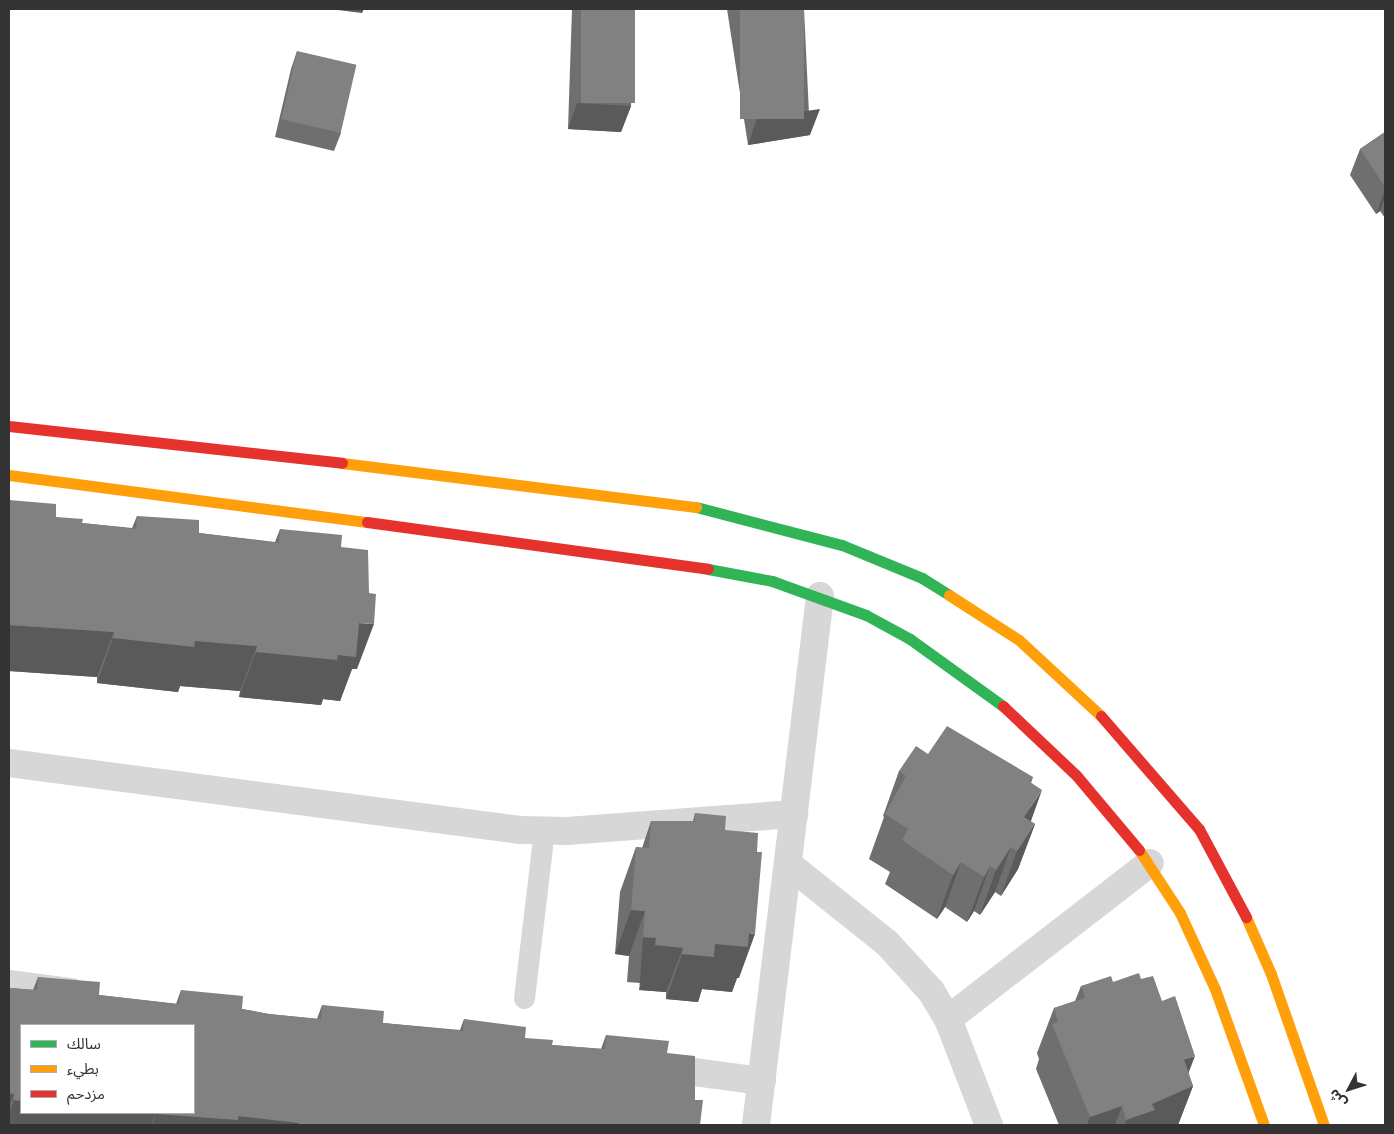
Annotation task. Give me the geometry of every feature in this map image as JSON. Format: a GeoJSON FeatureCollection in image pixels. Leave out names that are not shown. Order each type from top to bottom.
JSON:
{"type":"FeatureCollection","features":[{"type":"Feature","properties":{"kind":"street"},"geometry":{"type":"LineString","coordinates":[[9,426],[666,500],[783,526],[842,545],[922,578],[1019,640],[1109,724],[1199,829],[1225,872],[1271,974],[1324,1125]]}},
{"type":"Feature","properties":{"kind":"street"},"geometry":{"type":"LineString","coordinates":[[9,474],[672,562],[820,596],[910,639],[992,695],[1076,774],[1150,863],[1180,913],[1215,989],[1264,1125]]}},
{"type":"Feature","properties":{"kind":"street"},"geometry":{"type":"LineString","coordinates":[[756,1125],[820,596]]}},
{"type":"Feature","properties":{"kind":"street"},"geometry":{"type":"LineString","coordinates":[[9,763],[469,826],[544,831],[794,814]]}},
{"type":"Feature","properties":{"kind":"street"},"geometry":{"type":"LineString","coordinates":[[948,1019],[1150,863]]}},
{"type":"Feature","properties":{"kind":"street"},"geometry":{"type":"LineString","coordinates":[[788,864],[893,949],[931,991],[948,1019],[989,1125]]}},
{"type":"Feature","properties":{"kind":"street"},"geometry":{"type":"LineString","coordinates":[[9,984],[98,995]]}},
{"type":"Feature","properties":{"kind":"street"},"geometry":{"type":"LineString","coordinates":[[633,1064],[762,1081]]}},
{"type":"Feature","properties":{"kind":"lane"},"geometry":{"type":"LineString","coordinates":[[524,998],[544,831]]}},
{"type":"Feature","properties":{"kind":"building"},"geometry":{"type":"Polygon","coordinates":[[[581,9],[635,9],[635,103],[581,103],[581,9]]]}},
{"type":"Feature","properties":{"kind":"building"},"geometry":{"type":"Polygon","coordinates":[[[740,9],[804,9],[804,119],[740,119],[740,9]]]}},
{"type":"Feature","properties":{"kind":"building"},"geometry":{"type":"Polygon","coordinates":[[[297,51],[356,65],[341,133],[281,119],[297,51]]]}},
{"type":"Feature","properties":{"kind":"building"},"geometry":{"type":"Polygon","coordinates":[[[1385,132],[1385,187],[1360,149],[1385,132]]]}},
{"type":"Feature","properties":{"kind":"building"},"geometry":{"type":"Polygon","coordinates":[[[9,500],[56,504],[56,517],[83,519],[82,523],[136,529],[137,516],[199,520],[199,533],[279,543],[280,529],[342,535],[341,547],[368,550],[369,593],[376,594],[374,624],[359,623],[356,657],[338,655],[337,660],[256,652],[257,646],[195,641],[194,647],[113,638],[114,632],[9,625],[9,500]]]}},
{"type":"Feature","properties":{"kind":"building"},"geometry":{"type":"Polygon","coordinates":[[[947,726],[1033,777],[1030,782],[1042,790],[1024,817],[1035,824],[1017,851],[1011,847],[996,870],[990,866],[984,877],[961,862],[953,875],[902,840],[908,829],[885,814],[906,776],[899,771],[916,746],[928,754],[947,726]]]}},
{"type":"Feature","properties":{"kind":"building"},"geometry":{"type":"Polygon","coordinates":[[[695,813],[726,816],[725,830],[758,833],[757,852],[762,852],[755,934],[749,933],[748,947],[715,944],[714,957],[682,954],[683,948],[655,945],[656,938],[643,937],[645,911],[631,910],[636,847],[649,848],[651,821],[695,821],[695,813]]]}},
{"type":"Feature","properties":{"kind":"building"},"geometry":{"type":"Polygon","coordinates":[[[1139,973],[1141,979],[1153,976],[1162,1001],[1175,996],[1195,1056],[1184,1059],[1193,1086],[1152,1104],[1155,1110],[1126,1120],[1122,1106],[1090,1117],[1052,1024],[1058,1022],[1054,1008],[1085,998],[1081,986],[1111,976],[1113,982],[1139,973]]]}},
{"type":"Feature","properties":{"kind":"building"},"geometry":{"type":"Polygon","coordinates":[[[38,977],[100,982],[99,995],[179,1004],[181,990],[243,996],[242,1009],[269,1014],[321,1019],[322,1005],[384,1011],[383,1023],[463,1031],[464,1019],[526,1027],[525,1038],[553,1040],[552,1045],[605,1049],[606,1035],[669,1041],[667,1053],[695,1056],[695,1100],[703,1100],[700,1125],[298,1125],[299,1123],[238,1116],[238,1120],[156,1114],[195,1114],[195,1024],[20,1024],[20,1101],[14,1100],[14,1094],[9,1093],[10,988],[37,990],[38,977]]]}},
{"type":"Feature","properties":{"kind":"traffic: fast"},"geometry":{"type":"LineString","coordinates":[[696,507],[842,545],[922,578],[949,595]]}},
{"type":"Feature","properties":{"kind":"traffic: fast"},"geometry":{"type":"LineString","coordinates":[[708,569],[772,581],[866,615],[910,639],[1003,706]]}},
{"type":"Feature","properties":{"kind":"traffic: slow"},"geometry":{"type":"LineString","coordinates":[[342,463],[696,507]]}},
{"type":"Feature","properties":{"kind":"traffic: slow"},"geometry":{"type":"LineString","coordinates":[[9,475],[367,522]]}},
{"type":"Feature","properties":{"kind":"traffic: slow"},"geometry":{"type":"LineString","coordinates":[[949,595],[1019,640],[1101,716]]}},
{"type":"Feature","properties":{"kind":"traffic: slow"},"geometry":{"type":"LineString","coordinates":[[1139,850],[1180,913],[1215,989],[1264,1125]]}},
{"type":"Feature","properties":{"kind":"traffic: slow"},"geometry":{"type":"LineString","coordinates":[[1246,917],[1271,974],[1324,1125]]}},
{"type":"Feature","properties":{"kind":"traffic: jam"},"geometry":{"type":"LineString","coordinates":[[9,426],[342,463]]}},
{"type":"Feature","properties":{"kind":"traffic: jam"},"geometry":{"type":"LineString","coordinates":[[367,522],[708,569]]}},
{"type":"Feature","properties":{"kind":"traffic: jam"},"geometry":{"type":"LineString","coordinates":[[1003,706],[1076,775],[1139,850]]}},
{"type":"Feature","properties":{"kind":"traffic: jam"},"geometry":{"type":"LineString","coordinates":[[1101,716],[1199,829],[1246,917]]}}]}
